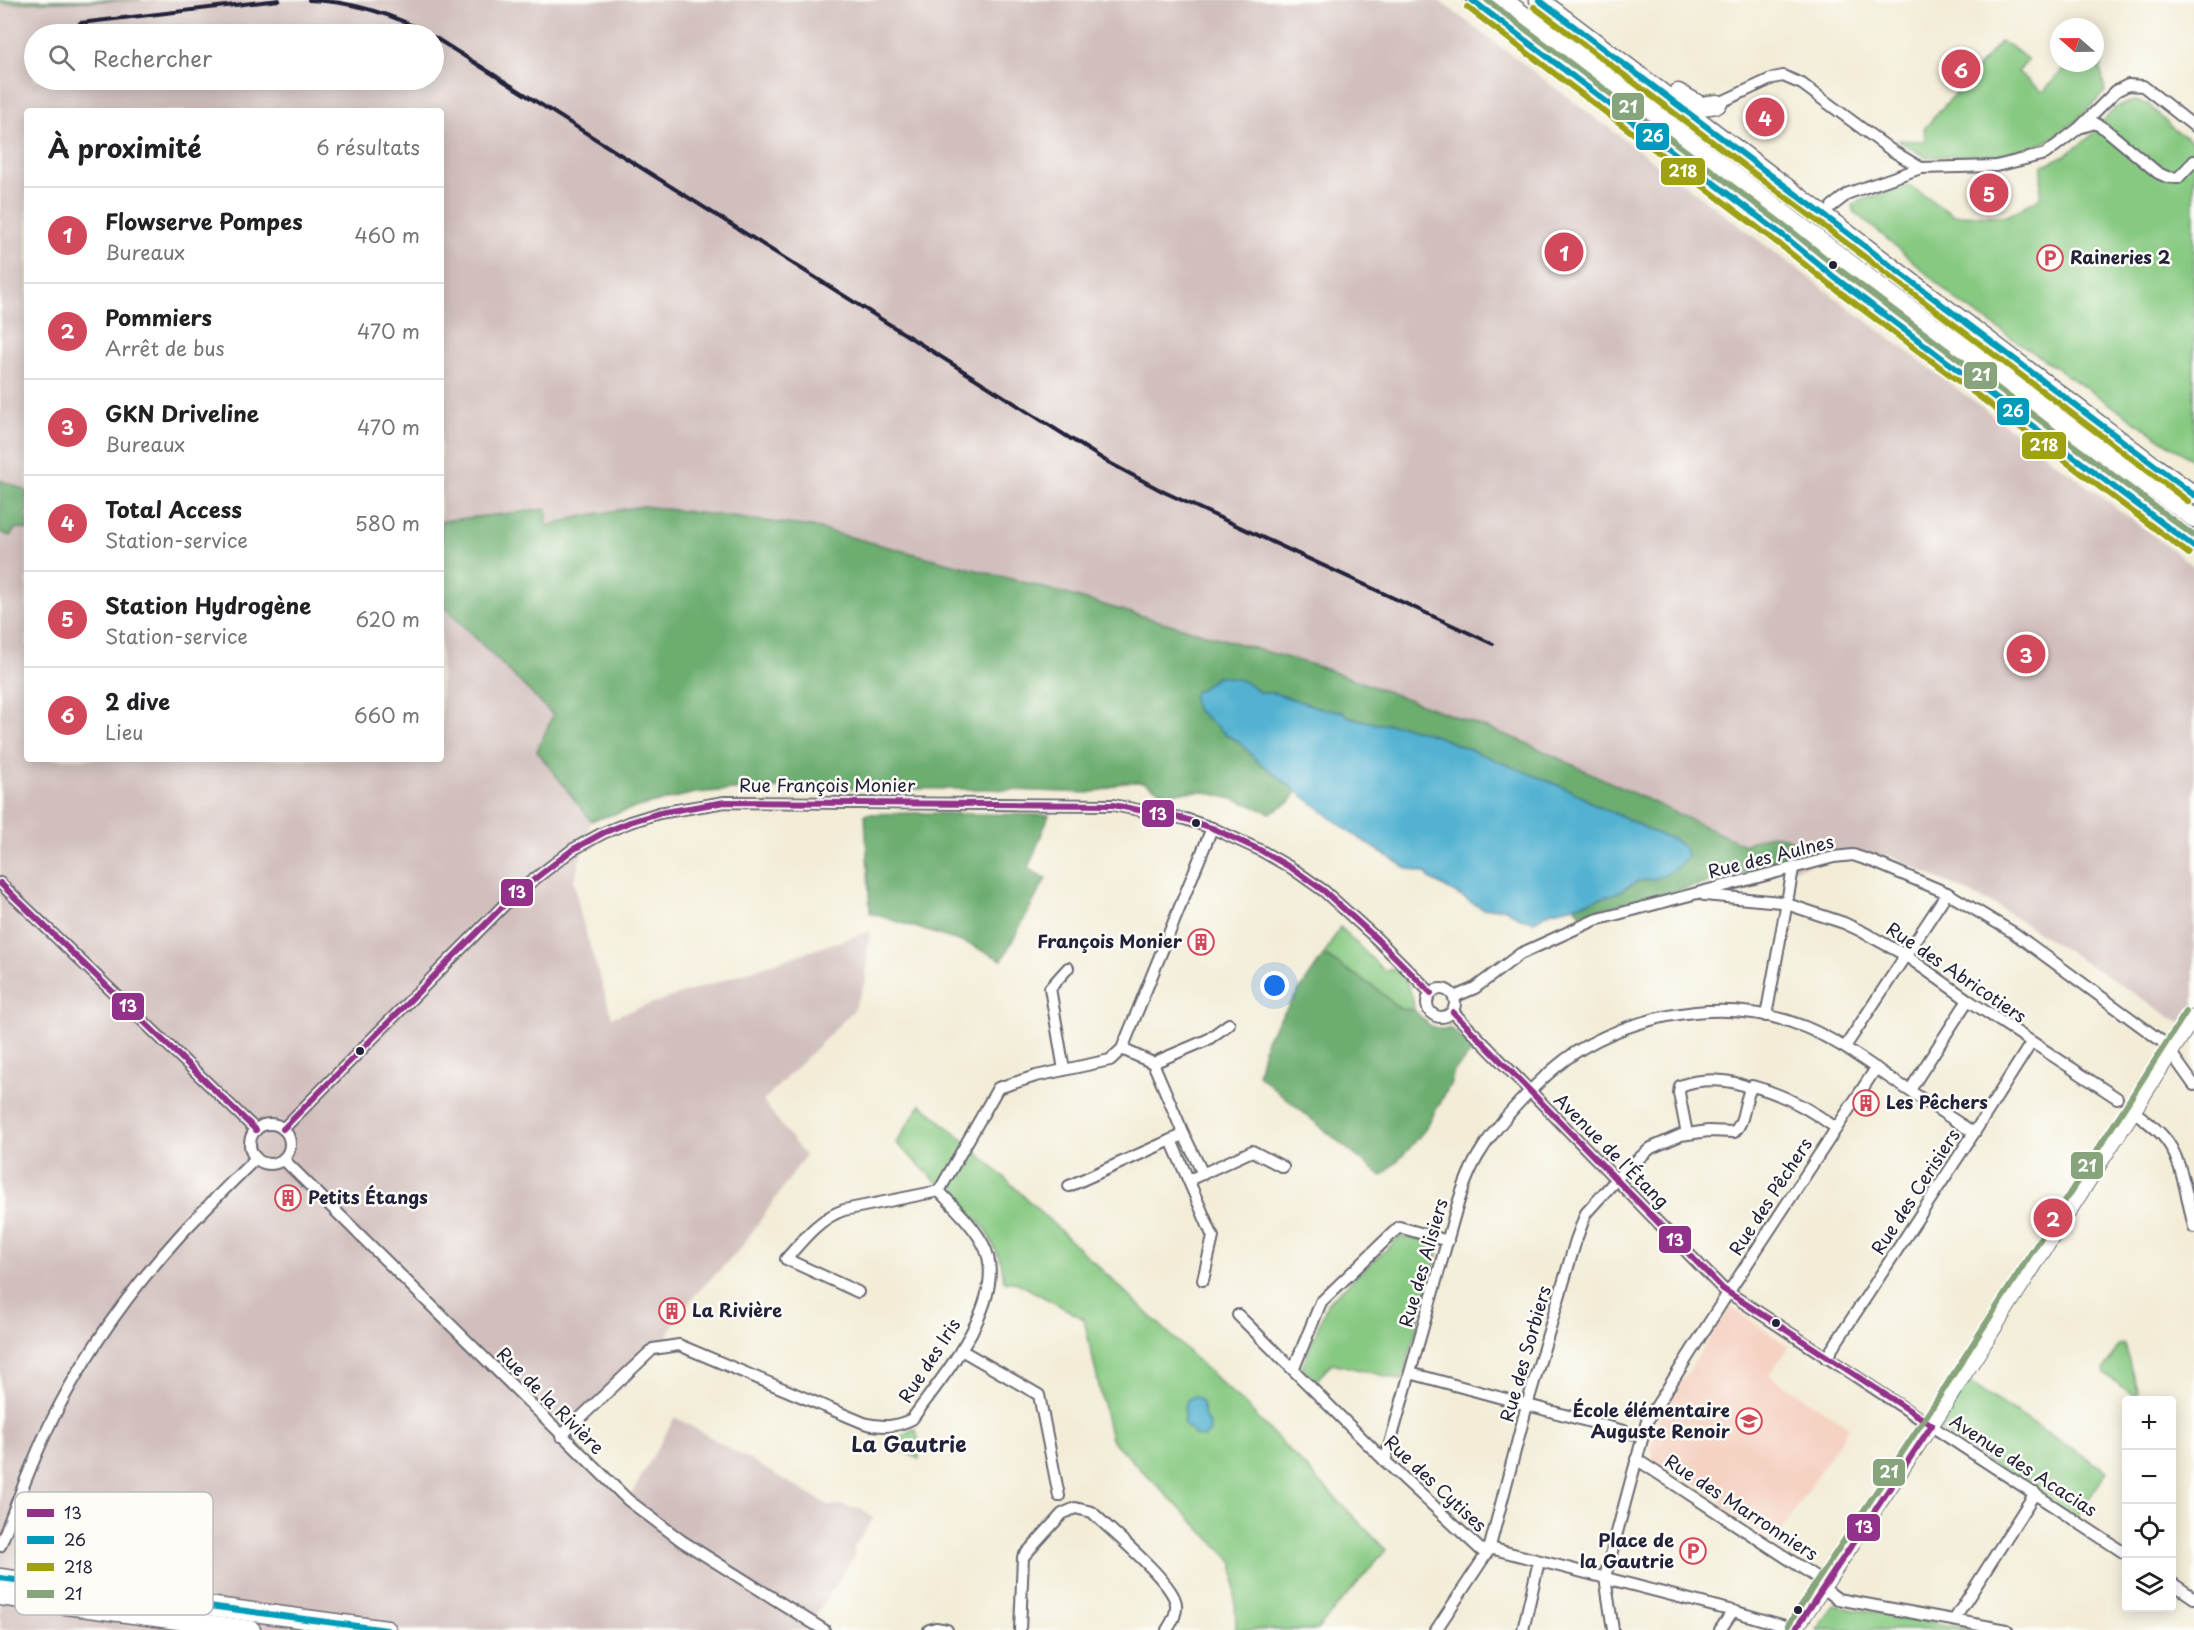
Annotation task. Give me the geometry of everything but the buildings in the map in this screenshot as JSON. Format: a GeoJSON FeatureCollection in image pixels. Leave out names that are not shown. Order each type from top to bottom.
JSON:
{"type":"FeatureCollection","features":[{"type":"Feature","properties":{"kind":"main road"},"geometry":{"type":"LineString","coordinates":[[1503,0],[1888,292],[2194,518]]}},
{"type":"Feature","properties":{"kind":"main road"},"geometry":{"type":"LineString","coordinates":[[1539,0],[2194,495]]}},
{"type":"Feature","properties":{"kind":"main road"},"geometry":{"type":"LineString","coordinates":[[1556,0],[1685,98],[1701,106],[1717,104]]}},
{"type":"Feature","properties":{"kind":"main road"},"geometry":{"type":"LineString","coordinates":[[1832,206],[1945,307]]}},
{"type":"Feature","properties":{"kind":"main road"},"geometry":{"type":"LineString","coordinates":[[0,1578],[15,1580]]}},
{"type":"Feature","properties":{"kind":"main road"},"geometry":{"type":"LineString","coordinates":[[0,1596],[15,1598]]}},
{"type":"Feature","properties":{"kind":"main road"},"geometry":{"type":"LineString","coordinates":[[213,1607],[387,1630]]}},
{"type":"Feature","properties":{"kind":"main road"},"geometry":{"type":"LineString","coordinates":[[140,1615],[251,1630]]}},
{"type":"Feature","properties":{"kind":"street"},"geometry":{"type":"LineString","coordinates":[[1472,0],[1789,240],[1834,277],[2194,547]]}},
{"type":"Feature","properties":{"kind":"street"},"geometry":{"type":"LineString","coordinates":[[1717,104],[1773,78],[1782,76],[1792,79],[1921,168]]}},
{"type":"Feature","properties":{"kind":"street"},"geometry":{"type":"LineString","coordinates":[[1832,206],[1849,193],[1921,168],[1996,166],[2045,154],[2079,128],[2116,91],[2128,86],[2143,86],[2194,126]]}},
{"type":"Feature","properties":{"kind":"street"},"geometry":{"type":"LineString","coordinates":[[2079,128],[2095,123],[2167,177],[2178,178],[2194,161]]}},
{"type":"Feature","properties":{"kind":"street","name":"Rue François Monier"},"geometry":{"type":"LineString","coordinates":[[283,1130],[514,895],[572,850],[603,833],[630,822],[659,813],[725,802],[1113,804],[1185,819],[1212,828],[1260,850],[1293,869],[1324,891],[1377,939],[1431,993]]}},
{"type":"Feature","properties":{"kind":"street"},"geometry":{"type":"LineString","coordinates":[[858,1292],[786,1259],[819,1223],[831,1215],[844,1210],[939,1191],[998,1088],[1036,1076],[1110,1060],[1122,1048],[1212,828]]}},
{"type":"Feature","properties":{"kind":"street","name":"Rue des Aulnes"},"geometry":{"type":"LineString","coordinates":[[1454,997],[1475,988],[1520,954],[1595,920],[1834,857],[1853,855],[1947,893],[2030,944],[2159,1040],[2171,1052],[2194,1085]]}},
{"type":"Feature","properties":{"kind":"street"},"geometry":{"type":"LineString","coordinates":[[1766,1016],[1793,868]]}},
{"type":"Feature","properties":{"kind":"street"},"geometry":{"type":"LineString","coordinates":[[0,883],[256,1130]]}},
{"type":"Feature","properties":{"kind":"street"},"geometry":{"type":"LineString","coordinates":[[1845,1047],[1947,893]]}},
{"type":"Feature","properties":{"kind":"street","name":"Rue des Abricotiers"},"geometry":{"type":"LineString","coordinates":[[1694,894],[1747,897],[1786,904],[1844,923],[1905,955],[2031,1043],[2117,1098]]}},
{"type":"Feature","properties":{"kind":"street"},"geometry":{"type":"LineString","coordinates":[[1064,1070],[1050,988],[1068,968]]}},
{"type":"Feature","properties":{"kind":"street"},"geometry":{"type":"LineString","coordinates":[[1444,990],[1454,997],[1453,1012],[1441,1017],[1432,1014],[1428,1006],[1431,993],[1444,990]]}},
{"type":"Feature","properties":{"kind":"street"},"geometry":{"type":"LineString","coordinates":[[1910,1090],[1968,1000]]}},
{"type":"Feature","properties":{"kind":"street","name":"Rue des Alisiers"},"geometry":{"type":"LineString","coordinates":[[1386,1461],[1462,1189],[1480,1152],[1501,1124],[1552,1071],[1585,1046],[1658,1017],[1726,1010],[1766,1016],[1804,1027],[1845,1047],[1974,1133]]}},
{"type":"Feature","properties":{"kind":"street","name":"Avenue de l'Étang"},"geometry":{"type":"LineString","coordinates":[[1453,1012],[1728,1293],[1932,1425]]}},
{"type":"Feature","properties":{"kind":"street"},"geometry":{"type":"LineString","coordinates":[[1795,1630],[1932,1425],[2194,1017]]}},
{"type":"Feature","properties":{"kind":"street"},"geometry":{"type":"LineString","coordinates":[[1153,1063],[1208,1040],[1229,1024]]}},
{"type":"Feature","properties":{"kind":"street","name":"Rue des Cerisiers"},"geometry":{"type":"LineString","coordinates":[[1826,1358],[2031,1043]]}},
{"type":"Feature","properties":{"kind":"street"},"geometry":{"type":"LineString","coordinates":[[1122,1048],[1153,1063],[1203,1174]]}},
{"type":"Feature","properties":{"kind":"street","name":"Rue des Pêchers"},"geometry":{"type":"LineString","coordinates":[[1605,1577],[1642,1436],[1653,1410],[1876,1068]]}},
{"type":"Feature","properties":{"kind":"street"},"geometry":{"type":"LineString","coordinates":[[1687,1134],[1678,1093],[1680,1086],[1697,1082],[1731,1082],[1751,1089],[1752,1086],[1772,1091],[1790,1099],[1836,1128]]}},
{"type":"Feature","properties":{"kind":"street","name":"Rue des Sorbiers"},"geometry":{"type":"LineString","coordinates":[[1436,1630],[1489,1550],[1527,1405],[1586,1213],[1616,1178],[1651,1148],[1687,1134],[1708,1131],[1734,1132],[1739,1127],[1751,1089]]}},
{"type":"Feature","properties":{"kind":"street"},"geometry":{"type":"LineString","coordinates":[[2133,1111],[2162,1135],[2170,1145],[2178,1162],[2194,1227]]}},
{"type":"Feature","properties":{"kind":"street"},"geometry":{"type":"LineString","coordinates":[[267,1124],[274,1124],[283,1130],[290,1143],[283,1159],[269,1164],[256,1158],[250,1149],[250,1142],[256,1130],[267,1124]]}},
{"type":"Feature","properties":{"kind":"street"},"geometry":{"type":"LineString","coordinates":[[1069,1186],[1184,1135]]}},
{"type":"Feature","properties":{"kind":"street"},"geometry":{"type":"LineString","coordinates":[[1171,1140],[1213,1237],[1203,1281]]}},
{"type":"Feature","properties":{"kind":"street"},"geometry":{"type":"LineString","coordinates":[[1189,1180],[1252,1151],[1283,1167]]}},
{"type":"Feature","properties":{"kind":"street"},"geometry":{"type":"LineString","coordinates":[[20,1492],[51,1422],[76,1376],[104,1333],[133,1292],[170,1247],[256,1158]]}},
{"type":"Feature","properties":{"kind":"street","name":"Rue de la Rivière"},"geometry":{"type":"LineString","coordinates":[[283,1159],[628,1500],[681,1541],[824,1630]]}},
{"type":"Feature","properties":{"kind":"street","name":"Rue des Iris"},"geometry":{"type":"LineString","coordinates":[[561,1436],[653,1348],[679,1345],[864,1424],[889,1427],[912,1419],[961,1350],[988,1296],[991,1277],[989,1260],[983,1244],[939,1191]]}},
{"type":"Feature","properties":{"kind":"street"},"geometry":{"type":"LineString","coordinates":[[1294,1368],[1322,1302],[1399,1227],[1448,1241]]}},
{"type":"Feature","properties":{"kind":"street","name":"Rue des Cytises"},"geometry":{"type":"LineString","coordinates":[[1238,1315],[1386,1461],[1481,1550],[1494,1549],[1605,1577],[1795,1630]]}},
{"type":"Feature","properties":{"kind":"street"},"geometry":{"type":"LineString","coordinates":[[961,1350],[1039,1395],[1059,1496]]}},
{"type":"Feature","properties":{"kind":"street"},"geometry":{"type":"LineString","coordinates":[[1410,1373],[1642,1436]]}},
{"type":"Feature","properties":{"kind":"street","name":"Avenue des Acacias"},"geometry":{"type":"LineString","coordinates":[[1932,1425],[2122,1551]]}},
{"type":"Feature","properties":{"kind":"street","name":"Rue des Marronniers"},"geometry":{"type":"LineString","coordinates":[[1636,1459],[1819,1578],[1823,1588],[1838,1599],[2007,1630]]}},
{"type":"Feature","properties":{"kind":"street"},"geometry":{"type":"LineString","coordinates":[[1954,1620],[2035,1493]]}},
{"type":"Feature","properties":{"kind":"street"},"geometry":{"type":"LineString","coordinates":[[0,1546],[15,1506]]}},
{"type":"Feature","properties":{"kind":"street"},"geometry":{"type":"LineString","coordinates":[[1020,1630],[1023,1557],[1062,1514],[1075,1508],[1092,1512],[1167,1585],[1176,1602],[1176,1613],[1167,1630]]}},
{"type":"Feature","properties":{"kind":"street"},"geometry":{"type":"LineString","coordinates":[[1522,1630],[1539,1561]]}},
{"type":"Feature","properties":{"kind":"street"},"geometry":{"type":"LineString","coordinates":[[1605,1577],[1613,1630]]}},
{"type":"Feature","properties":{"kind":"street"},"geometry":{"type":"LineString","coordinates":[[2176,1586],[2194,1598]]}},
{"type":"Feature","properties":{"kind":"street"},"geometry":{"type":"LineString","coordinates":[[1720,1630],[1733,1611]]}},
{"type":"Feature","properties":{"kind":"street"},"geometry":{"type":"LineString","coordinates":[[929,1630],[936,1628],[946,1630]]}},
{"type":"Feature","properties":{"kind":"shaded area"},"geometry":{"type":"Polygon","coordinates":[[[141,0],[1438,0],[2194,566],[2194,1005],[2182,1024],[1997,906],[1890,856],[1847,855],[1793,869],[1522,741],[1320,667],[1034,585],[812,527],[643,506],[583,516],[444,553],[444,108],[24,108],[24,762],[444,762],[444,607],[553,715],[537,751],[591,821],[574,880],[581,917],[612,1017],[870,931],[866,981],[853,1011],[763,1101],[805,1156],[741,1248],[693,1297],[671,1328],[665,1347],[653,1349],[561,1436],[628,1500],[675,1417],[830,1506],[842,1505],[862,1510],[874,1518],[854,1547],[854,1557],[812,1621],[810,1630],[0,1630],[0,3],[141,0]]]}},
{"type":"Feature","properties":{"kind":"shaded area","name":"École élémentaire Auguste Renoir"},"geometry":{"type":"Polygon","coordinates":[[[1730,1307],[1789,1346],[1769,1375],[1849,1427],[1774,1542],[1722,1506],[1721,1500],[1665,1463],[1663,1465],[1653,1459],[1650,1449],[1660,1415],[1730,1307]]]}},
{"type":"Feature","properties":{"kind":"green space"},"geometry":{"type":"Polygon","coordinates":[[[0,0],[141,0],[0,3],[0,0]]]}},
{"type":"Feature","properties":{"kind":"green space"},"geometry":{"type":"Polygon","coordinates":[[[2000,42],[2012,47],[2028,60],[2018,72],[2043,92],[2061,72],[2102,72],[2105,92],[2074,123],[2044,143],[1997,155],[1925,157],[1899,140],[1925,141],[1924,129],[2000,42]]]}},
{"type":"Feature","properties":{"kind":"green space","name":"Raineries 2"},"geometry":{"type":"Polygon","coordinates":[[[2134,100],[2149,105],[2171,127],[2194,143],[2194,461],[1957,301],[1853,211],[1852,205],[1909,185],[1953,215],[2007,216],[2040,198],[2042,166],[2065,155],[2089,138],[2115,108],[2134,100]]]}},
{"type":"Feature","properties":{"kind":"green space"},"geometry":{"type":"Polygon","coordinates":[[[0,480],[24,490],[24,529],[16,528],[10,536],[0,532],[0,480]]]}},
{"type":"Feature","properties":{"kind":"green space"},"geometry":{"type":"Polygon","coordinates":[[[643,506],[812,527],[1034,585],[1320,667],[1522,741],[1744,845],[1775,835],[1789,839],[1801,852],[1797,860],[1774,867],[1580,914],[1575,906],[1616,893],[1638,881],[1654,879],[1678,867],[1673,839],[1602,809],[1572,791],[1436,736],[1400,725],[1377,724],[1348,717],[1341,711],[1326,710],[1274,693],[1260,693],[1245,683],[1221,677],[1215,678],[1206,687],[1196,709],[1228,736],[1240,742],[1254,758],[1297,792],[1290,802],[1270,813],[1240,801],[1201,791],[1164,793],[1144,782],[1123,782],[1089,793],[985,789],[757,788],[695,793],[591,821],[537,751],[553,715],[444,607],[444,521],[547,509],[547,526],[583,516],[643,506]]]}},
{"type":"Feature","properties":{"kind":"green space"},"geometry":{"type":"Polygon","coordinates":[[[865,814],[1049,815],[1028,869],[1046,878],[1002,960],[971,945],[870,913],[865,814]]]}},
{"type":"Feature","properties":{"kind":"green space"},"geometry":{"type":"Polygon","coordinates":[[[1340,927],[1384,971],[1396,969],[1400,973],[1409,988],[1414,1010],[1400,1009],[1377,989],[1324,955],[1340,927]]]}},
{"type":"Feature","properties":{"kind":"green space"},"geometry":{"type":"Polygon","coordinates":[[[1324,955],[1377,989],[1399,1009],[1414,1010],[1429,1025],[1439,1029],[1451,1029],[1475,1049],[1454,1071],[1451,1083],[1426,1128],[1382,1176],[1258,1075],[1266,1039],[1324,955]]]}},
{"type":"Feature","properties":{"kind":"green space"},"geometry":{"type":"Polygon","coordinates":[[[921,1104],[977,1152],[1249,1409],[1386,1550],[1317,1630],[1236,1630],[1234,1563],[1111,1439],[1084,1319],[1018,1283],[1004,1281],[1001,1262],[986,1229],[896,1143],[921,1104]]]}},
{"type":"Feature","properties":{"kind":"green space"},"geometry":{"type":"Polygon","coordinates":[[[1400,1237],[1431,1241],[1437,1245],[1438,1254],[1402,1380],[1332,1363],[1316,1381],[1302,1367],[1328,1302],[1400,1237]]]}},
{"type":"Feature","properties":{"kind":"green space"},"geometry":{"type":"Polygon","coordinates":[[[2124,1344],[2138,1393],[2134,1395],[2105,1374],[2104,1370],[2119,1345],[2124,1344]]]}},
{"type":"Feature","properties":{"kind":"green space"},"geometry":{"type":"Polygon","coordinates":[[[1962,1378],[2107,1471],[2075,1520],[1932,1425],[1962,1378]]]}},
{"type":"Feature","properties":{"kind":"green space"},"geometry":{"type":"Polygon","coordinates":[[[913,1429],[916,1430],[920,1446],[919,1459],[893,1447],[900,1437],[913,1429]]]}},
{"type":"Feature","properties":{"kind":"green space"},"geometry":{"type":"Polygon","coordinates":[[[1834,1605],[1976,1630],[1817,1630],[1834,1605]]]}},
{"type":"Feature","properties":{"kind":"water"},"geometry":{"type":"Polygon","coordinates":[[[1218,676],[1241,681],[1260,693],[1274,693],[1326,710],[1341,711],[1348,717],[1377,724],[1400,725],[1436,736],[1572,791],[1602,809],[1673,839],[1686,850],[1687,857],[1663,876],[1638,881],[1616,893],[1552,911],[1534,921],[1520,918],[1504,908],[1483,909],[1430,879],[1427,874],[1406,868],[1351,833],[1254,758],[1240,742],[1228,736],[1196,709],[1193,698],[1195,692],[1218,676]]]}},
{"type":"Feature","properties":{"kind":"water"},"geometry":{"type":"Polygon","coordinates":[[[1194,1396],[1202,1402],[1204,1416],[1209,1424],[1210,1431],[1205,1437],[1196,1436],[1184,1424],[1184,1407],[1187,1400],[1194,1396]]]}},
{"type":"Feature","properties":{"kind":"railway"},"geometry":{"type":"LineString","coordinates":[[80,23],[279,0]]}},
{"type":"Feature","properties":{"kind":"railway"},"geometry":{"type":"LineString","coordinates":[[309,0],[355,6],[409,24]]}},
{"type":"Feature","properties":{"kind":"railway"},"geometry":{"type":"LineString","coordinates":[[444,43],[1106,461],[1164,492],[1493,644]]}},
{"type":"Feature","properties":{"kind":"transit line","name":"26"},"geometry":{"type":"LineString","coordinates":[[1472,0],[1789,240],[1834,277],[2194,547]]}},
{"type":"Feature","properties":{"kind":"transit line","name":"21"},"geometry":{"type":"LineString","coordinates":[[1487,0],[1840,270],[2194,536]]}},
{"type":"Feature","properties":{"kind":"transit line","name":"26"},"geometry":{"type":"LineString","coordinates":[[1539,0],[2194,495]]}},
{"type":"Feature","properties":{"kind":"transit line","name":"218"},"geometry":{"type":"LineString","coordinates":[[1467,7],[1829,284],[2189,554]]}},
{"type":"Feature","properties":{"kind":"transit line","name":"218"},"geometry":{"type":"LineString","coordinates":[[1534,7],[2189,502]]}},
{"type":"Feature","properties":{"kind":"transit line","name":"13"},"geometry":{"type":"LineString","coordinates":[[283,1129],[514,895],[572,850],[603,833],[630,822],[659,813],[725,802],[1113,805],[1185,819],[1212,828],[1260,850],[1293,869],[1324,891],[1377,939],[1431,993]]}},
{"type":"Feature","properties":{"kind":"transit line","name":"13"},"geometry":{"type":"LineString","coordinates":[[0,883],[256,1130]]}},
{"type":"Feature","properties":{"kind":"transit line","name":"13"},"geometry":{"type":"LineString","coordinates":[[1453,1012],[1723,1289],[1932,1425]]}},
{"type":"Feature","properties":{"kind":"transit line","name":"21"},"geometry":{"type":"LineString","coordinates":[[1788,1625],[1933,1406],[2186,1012]]}},
{"type":"Feature","properties":{"kind":"transit line","name":"13"},"geometry":{"type":"LineString","coordinates":[[1795,1630],[1932,1425]]}},
{"type":"Feature","properties":{"kind":"transit line","name":"26"},"geometry":{"type":"LineString","coordinates":[[0,1578],[15,1580]]}},
{"type":"Feature","properties":{"kind":"transit line","name":"26"},"geometry":{"type":"LineString","coordinates":[[213,1607],[387,1630]]}},
{"type":"Feature","properties":{"kind":"place","name":"2 dive"},"geometry":{"type":"Point","coordinates":[1961,69]}},
{"type":"Feature","properties":{"kind":"place","name":"Total Access"},"geometry":{"type":"Point","coordinates":[1765,117]}},
{"type":"Feature","properties":{"kind":"place","name":"Station Hydrogène"},"geometry":{"type":"Point","coordinates":[1989,193]}},
{"type":"Feature","properties":{"kind":"place","name":"Flowserve Pompes"},"geometry":{"type":"Point","coordinates":[1564,252]}},
{"type":"Feature","properties":{"kind":"place","name":"Raineries 2"},"geometry":{"type":"Point","coordinates":[2050,258]}},
{"type":"Feature","properties":{"kind":"place","name":"GKN Driveline"},"geometry":{"type":"Point","coordinates":[2026,654]}},
{"type":"Feature","properties":{"kind":"place","name":"François Monier"},"geometry":{"type":"Point","coordinates":[1201,942]}},
{"type":"Feature","properties":{"kind":"place","name":"Les Pêchers"},"geometry":{"type":"Point","coordinates":[1866,1103]}},
{"type":"Feature","properties":{"kind":"place","name":"Petits Étangs"},"geometry":{"type":"Point","coordinates":[288,1198]}},
{"type":"Feature","properties":{"kind":"place","name":"Pommiers"},"geometry":{"type":"Point","coordinates":[2053,1218]}},
{"type":"Feature","properties":{"kind":"place","name":"La Rivière"},"geometry":{"type":"Point","coordinates":[672,1311]}},
{"type":"Feature","properties":{"kind":"place","name":"École élémentaire Auguste Renoir"},"geometry":{"type":"Point","coordinates":[1749,1421]}},
{"type":"Feature","properties":{"kind":"place","name":"Place de la Gautrie"},"geometry":{"type":"Point","coordinates":[1693,1551]}},
{"type":"Feature","properties":{"kind":"district","name":"La Gautrie"},"geometry":{"type":"Point","coordinates":[909,1445]}}]}
